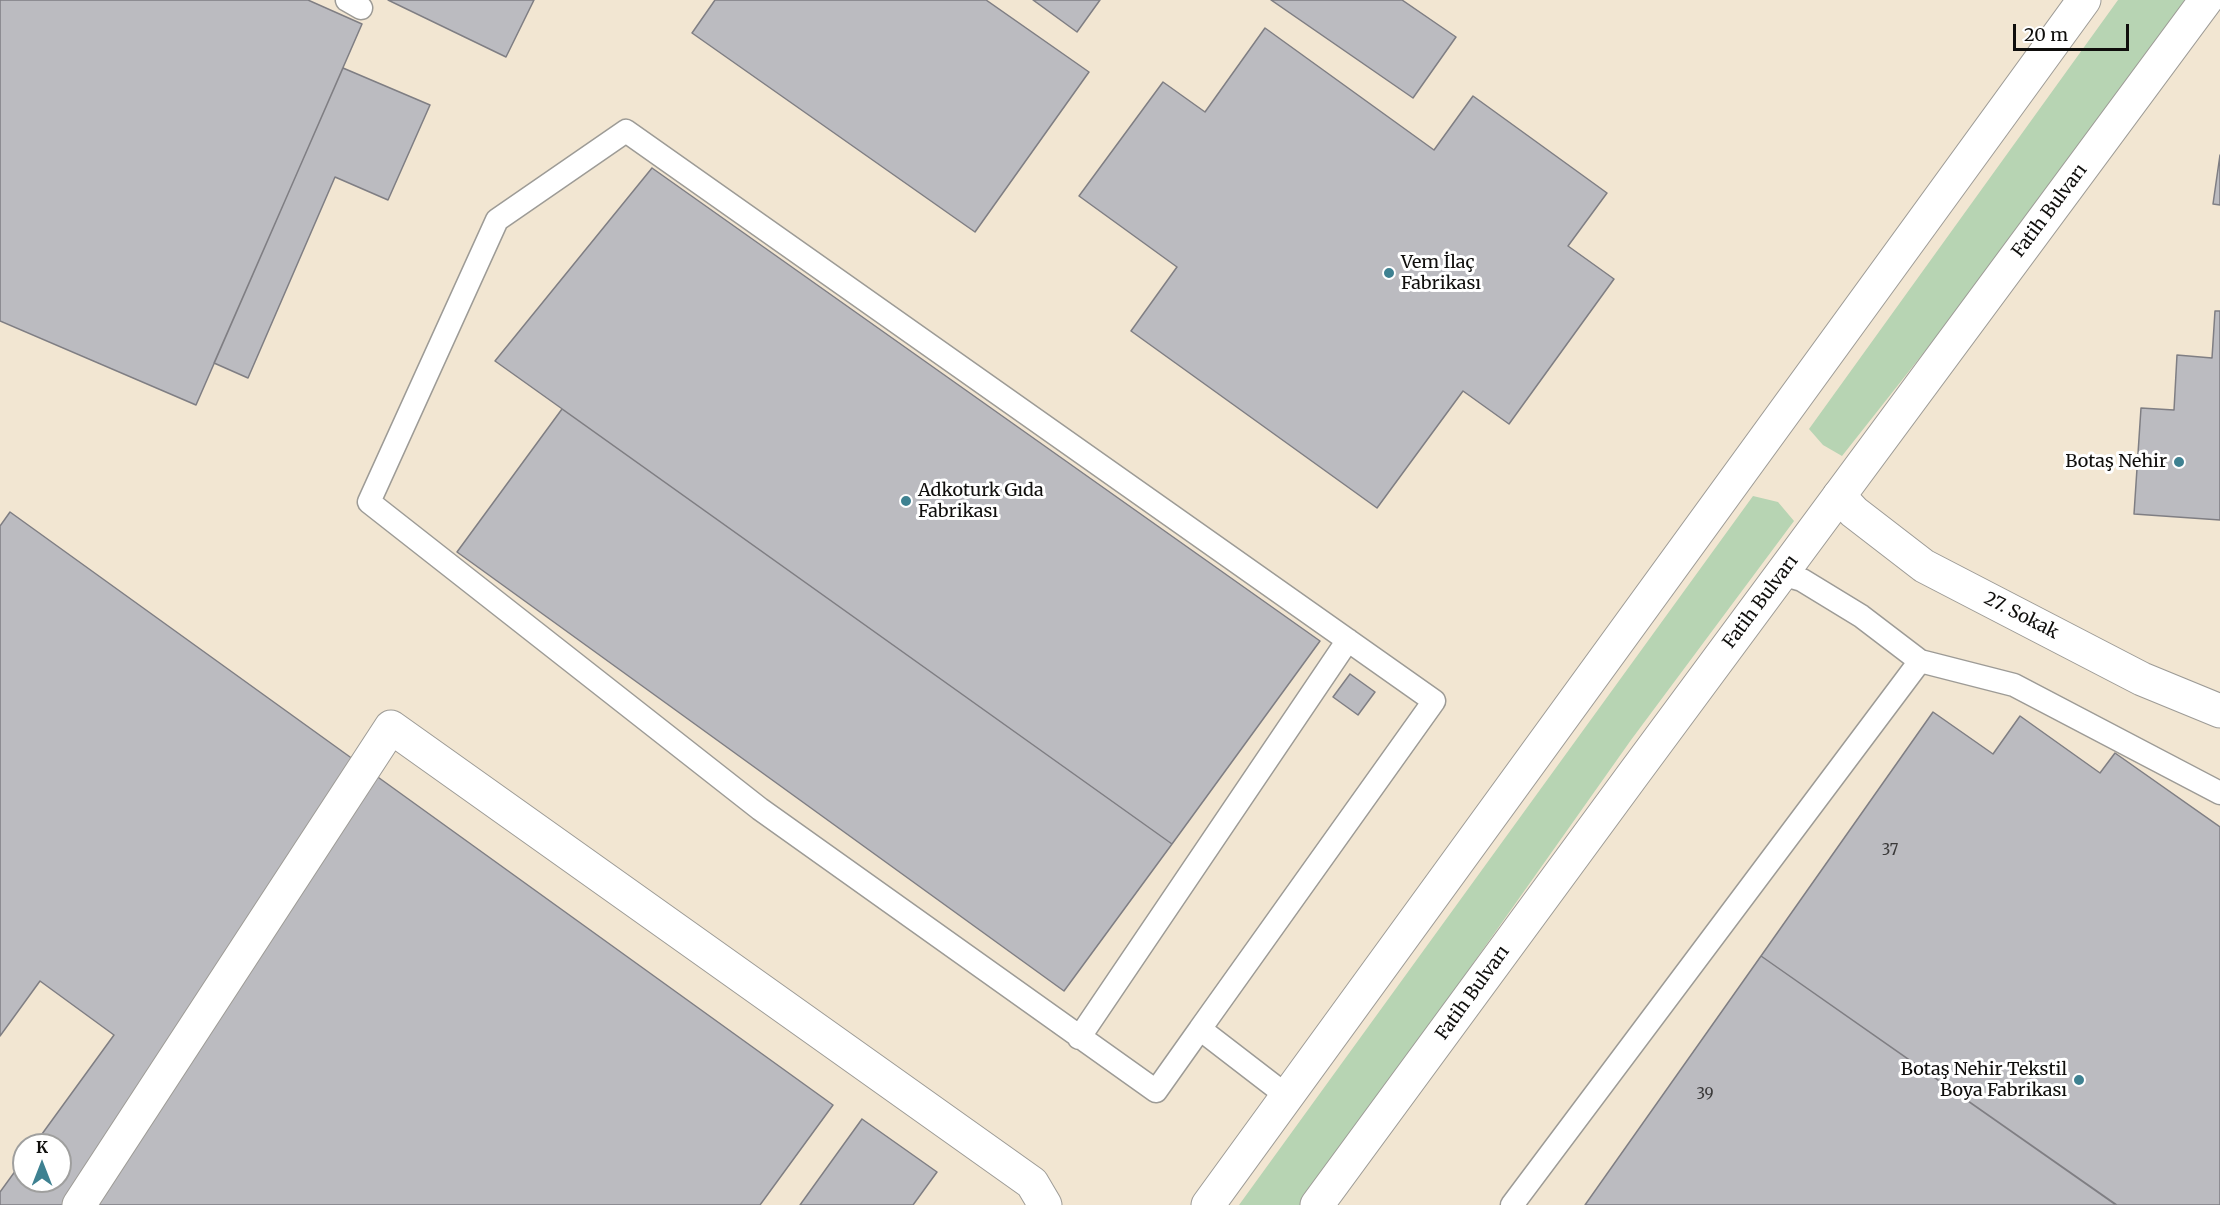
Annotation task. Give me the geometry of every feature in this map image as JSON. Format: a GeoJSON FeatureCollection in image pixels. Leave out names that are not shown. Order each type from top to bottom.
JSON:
{"type":"FeatureCollection","features":[{"type":"Feature","properties":{"kind":"main road"},"geometry":{"type":"LineString","coordinates":[[1208,1205],[2084,0]]}},
{"type":"Feature","properties":{"kind":"main road","name":"Fatih Bulvarı"},"geometry":{"type":"LineString","coordinates":[[1317,1205],[2206,0]]}},
{"type":"Feature","properties":{"kind":"main road","name":"27. Sokak"},"geometry":{"type":"LineString","coordinates":[[1839,496],[1854,512],[1924,566],[2142,679],[2220,711]]}},
{"type":"Feature","properties":{"kind":"main road"},"geometry":{"type":"LineString","coordinates":[[79,1205],[391,728],[1032,1183],[1045,1205]]}},
{"type":"Feature","properties":{"kind":"lane"},"geometry":{"type":"LineString","coordinates":[[626,131],[1434,701],[1200,1029],[1156,1091],[760,809],[369,502],[497,220],[626,131]]}},
{"type":"Feature","properties":{"kind":"lane"},"geometry":{"type":"LineString","coordinates":[[1781,574],[1803,580],[1861,616],[1920,661],[2014,685],[2220,793]]}},
{"type":"Feature","properties":{"kind":"lane"},"geometry":{"type":"LineString","coordinates":[[1080,1038],[1348,640]]}},
{"type":"Feature","properties":{"kind":"lane"},"geometry":{"type":"LineString","coordinates":[[1512,1205],[1920,661]]}},
{"type":"Feature","properties":{"kind":"lane"},"geometry":{"type":"LineString","coordinates":[[1200,1029],[1287,1096]]}},
{"type":"Feature","properties":{"kind":"shaded area"},"geometry":{"type":"Polygon","coordinates":[[[0,0],[2220,0],[2220,1205],[0,1205],[0,0]]]}},
{"type":"Feature","properties":{"kind":"green space"},"geometry":{"type":"Polygon","coordinates":[[[2118,0],[2187,0],[1940,332],[1842,456],[1823,445],[1809,429],[2118,0]]]}},
{"type":"Feature","properties":{"kind":"green space"},"geometry":{"type":"Polygon","coordinates":[[[1753,496],[1778,502],[1794,521],[1631,740],[1322,1177],[1301,1205],[1239,1205],[1753,496]]]}},
{"type":"Feature","properties":{"kind":"building"},"geometry":{"type":"Polygon","coordinates":[[[0,0],[308,0],[362,24],[196,405],[0,321],[0,0]]]}},
{"type":"Feature","properties":{"kind":"building"},"geometry":{"type":"Polygon","coordinates":[[[388,0],[534,0],[506,57],[388,0]]]}},
{"type":"Feature","properties":{"kind":"building"},"geometry":{"type":"Polygon","coordinates":[[[715,0],[986,0],[1089,72],[975,232],[692,33],[715,0]]]}},
{"type":"Feature","properties":{"kind":"building"},"geometry":{"type":"Polygon","coordinates":[[[1033,0],[1100,0],[1077,32],[1033,0]]]}},
{"type":"Feature","properties":{"kind":"building"},"geometry":{"type":"Polygon","coordinates":[[[1271,0],[1402,0],[1456,37],[1413,98],[1271,0]]]}},
{"type":"Feature","properties":{"kind":"building","name":"Vem İlaç Fabrikası"},"geometry":{"type":"Polygon","coordinates":[[[1265,28],[1434,150],[1473,96],[1607,193],[1568,246],[1614,279],[1509,424],[1463,391],[1377,508],[1131,331],[1177,267],[1079,196],[1163,82],[1205,112],[1265,28]]]}},
{"type":"Feature","properties":{"kind":"building"},"geometry":{"type":"Polygon","coordinates":[[[343,68],[430,105],[388,200],[335,177],[248,378],[214,363],[343,68]]]}},
{"type":"Feature","properties":{"kind":"building"},"geometry":{"type":"Polygon","coordinates":[[[2220,155],[2220,205],[2213,204],[2220,155]]]}},
{"type":"Feature","properties":{"kind":"building","name":"Adkoturk Gıda Fabrikası"},"geometry":{"type":"Polygon","coordinates":[[[652,168],[1320,641],[1172,844],[495,361],[652,168]]]}},
{"type":"Feature","properties":{"kind":"building","name":"Botaş Nehir"},"geometry":{"type":"Polygon","coordinates":[[[2215,311],[2220,311],[2220,520],[2134,514],[2141,408],[2174,410],[2177,355],[2212,358],[2215,311]]]}},
{"type":"Feature","properties":{"kind":"building"},"geometry":{"type":"Polygon","coordinates":[[[562,409],[1172,844],[1064,991],[457,552],[562,409]]]}},
{"type":"Feature","properties":{"kind":"building"},"geometry":{"type":"Polygon","coordinates":[[[10,512],[833,1105],[760,1205],[0,1205],[0,1192],[12,1176],[12,1193],[72,1193],[72,1133],[43,1133],[114,1035],[40,981],[0,1036],[0,526],[10,512]]]}},
{"type":"Feature","properties":{"kind":"building"},"geometry":{"type":"Polygon","coordinates":[[[1350,674],[1375,692],[1358,715],[1333,697],[1350,674]]]}},
{"type":"Feature","properties":{"kind":"building","name":"Botaş Nehir Tekstil Boya Fabrikası"},"geometry":{"type":"Polygon","coordinates":[[[1933,712],[1993,754],[2020,716],[2100,773],[2115,753],[2220,827],[2220,1205],[2117,1205],[1761,956],[1933,712]]]}},
{"type":"Feature","properties":{"kind":"building"},"geometry":{"type":"Polygon","coordinates":[[[1761,956],[2116,1205],[1585,1205],[1761,956]]]}},
{"type":"Feature","properties":{"kind":"building"},"geometry":{"type":"Polygon","coordinates":[[[862,1119],[937,1172],[913,1205],[800,1205],[862,1119]]]}},
{"type":"Feature","properties":{"kind":"place","name":"Vem İlaç Fabrikası"},"geometry":{"type":"Point","coordinates":[1389,273]}},
{"type":"Feature","properties":{"kind":"place","name":"Botaş Nehir"},"geometry":{"type":"Point","coordinates":[2179,462]}},
{"type":"Feature","properties":{"kind":"place","name":"Adkoturk Gıda Fabrikası"},"geometry":{"type":"Point","coordinates":[906,501]}},
{"type":"Feature","properties":{"kind":"place","name":"Botaş Nehir Tekstil Boya Fabrikası"},"geometry":{"type":"Point","coordinates":[2079,1080]}}]}
